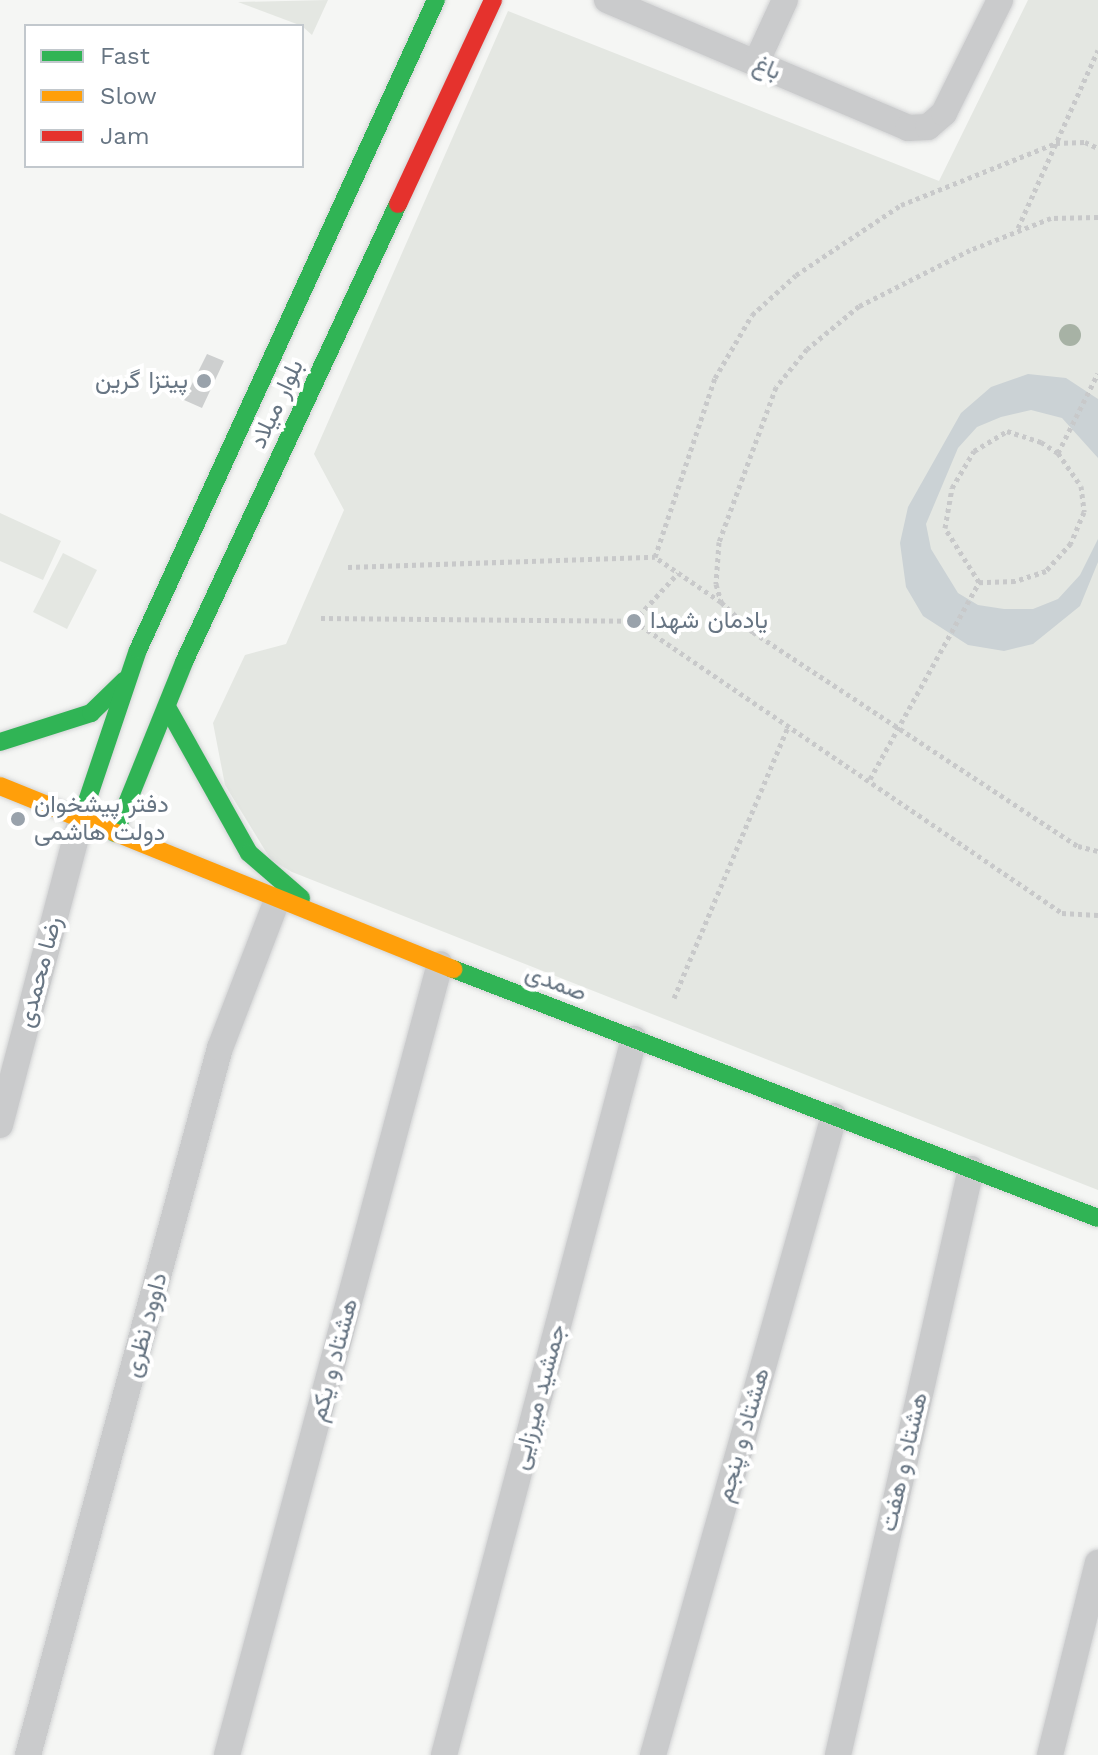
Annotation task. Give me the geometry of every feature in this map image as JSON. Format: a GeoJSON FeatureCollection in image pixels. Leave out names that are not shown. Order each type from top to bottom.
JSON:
{"type":"FeatureCollection","features":[{"type":"Feature","properties":{"kind":"main road","name":"بلوار میلاد"},"geometry":{"type":"LineString","coordinates":[[115,833],[358,230],[436,0]]}},
{"type":"Feature","properties":{"kind":"main road","name":"بلوار میلاد"},"geometry":{"type":"LineString","coordinates":[[81,819],[126,679],[358,230],[493,0]]}},
{"type":"Feature","properties":{"kind":"main road"},"geometry":{"type":"LineString","coordinates":[[0,742],[91,713],[126,679]]}},
{"type":"Feature","properties":{"kind":"main road"},"geometry":{"type":"LineString","coordinates":[[167,707],[249,853],[327,920]]}},
{"type":"Feature","properties":{"kind":"main road","name":"صمدی"},"geometry":{"type":"LineString","coordinates":[[0,786],[327,920],[1098,1218]]}},
{"type":"Feature","properties":{"kind":"street","name":"باغ"},"geometry":{"type":"LineString","coordinates":[[607,0],[908,128],[928,127],[944,113],[1000,0]]}},
{"type":"Feature","properties":{"kind":"street"},"geometry":{"type":"LineString","coordinates":[[756,63],[785,0]]}},
{"type":"Feature","properties":{"kind":"street","name":"رضا محمدی"},"geometry":{"type":"LineString","coordinates":[[0,1125],[81,819]]}},
{"type":"Feature","properties":{"kind":"street","name":"داوود نظری"},"geometry":{"type":"LineString","coordinates":[[28,1755],[220,1048],[277,900]]}},
{"type":"Feature","properties":{"kind":"street","name":"هشتاد و یکم"},"geometry":{"type":"LineString","coordinates":[[227,1755],[440,964]]}},
{"type":"Feature","properties":{"kind":"street","name":"جمشید میرزایی"},"geometry":{"type":"LineString","coordinates":[[444,1755],[634,1039]]}},
{"type":"Feature","properties":{"kind":"street","name":"هشتاد و پنجم"},"geometry":{"type":"LineString","coordinates":[[653,1755],[834,1116]]}},
{"type":"Feature","properties":{"kind":"street","name":"هشتاد و هفت"},"geometry":{"type":"LineString","coordinates":[[838,1755],[971,1169]]}},
{"type":"Feature","properties":{"kind":"street"},"geometry":{"type":"LineString","coordinates":[[1050,1755],[1098,1563]]}},
{"type":"Feature","properties":{"kind":"path"},"geometry":{"type":"LineString","coordinates":[[1017,229],[1098,50]]}},
{"type":"Feature","properties":{"kind":"path"},"geometry":{"type":"LineString","coordinates":[[655,557],[715,378],[733,341],[752,315],[796,275],[901,205],[1056,143],[1085,142],[1098,148]]}},
{"type":"Feature","properties":{"kind":"path"},"geometry":{"type":"LineString","coordinates":[[721,602],[716,584],[719,542],[783,378],[807,349],[859,306],[1017,229],[1051,218],[1098,217]]}},
{"type":"Feature","properties":{"kind":"path"},"geometry":{"type":"LineString","coordinates":[[1058,453],[1098,373]]}},
{"type":"Feature","properties":{"kind":"path"},"geometry":{"type":"LineString","coordinates":[[1007,431],[1058,453],[1081,486],[1084,512],[1071,543],[1046,571],[1015,581],[979,582],[945,528],[952,488],[974,451],[1007,431]]}},
{"type":"Feature","properties":{"kind":"path"},"geometry":{"type":"LineString","coordinates":[[348,567],[655,557],[721,602],[753,632],[1078,846],[1098,851]]}},
{"type":"Feature","properties":{"kind":"path"},"geometry":{"type":"LineString","coordinates":[[634,621],[678,573]]}},
{"type":"Feature","properties":{"kind":"path"},"geometry":{"type":"LineString","coordinates":[[870,779],[979,582]]}},
{"type":"Feature","properties":{"kind":"path"},"geometry":{"type":"LineString","coordinates":[[321,618],[634,621],[788,727],[870,779],[1062,913],[1098,915]]}},
{"type":"Feature","properties":{"kind":"path"},"geometry":{"type":"LineString","coordinates":[[674,998],[788,727]]}},
{"type":"Feature","properties":{"kind":"shaded area"},"geometry":{"type":"Polygon","coordinates":[[[328,0],[312,35],[304,24],[238,2],[328,0]]]}},
{"type":"Feature","properties":{"kind":"shaded area"},"geometry":{"type":"Polygon","coordinates":[[[1028,0],[1098,0],[1098,1190],[292,872],[271,860],[225,785],[213,723],[245,655],[286,644],[344,510],[314,454],[508,11],[939,181],[1028,0]]]}},
{"type":"Feature","properties":{"kind":"shaded area"},"geometry":{"type":"Polygon","coordinates":[[[1028,374],[1066,378],[1098,399],[1098,458],[1062,418],[1031,410],[1001,417],[977,427],[958,448],[926,524],[931,549],[958,593],[978,605],[1004,609],[1033,609],[1058,599],[1080,575],[1098,539],[1098,562],[1080,606],[1033,644],[1004,651],[968,645],[923,616],[906,587],[900,543],[908,507],[961,413],[991,387],[1028,374]]]}},
{"type":"Feature","properties":{"kind":"shaded area"},"geometry":{"type":"Polygon","coordinates":[[[0,513],[61,541],[43,580],[0,561],[0,513]]]}},
{"type":"Feature","properties":{"kind":"shaded area"},"geometry":{"type":"Polygon","coordinates":[[[63,553],[97,570],[67,629],[33,612],[63,553]]]}},
{"type":"Feature","properties":{"kind":"building","name":"پیتزا گرین"},"geometry":{"type":"Polygon","coordinates":[[[207,354],[224,361],[202,408],[184,400],[207,354]]]}},
{"type":"Feature","properties":{"kind":"traffic: fast"},"geometry":{"type":"LineString","coordinates":[[81,819],[138,650],[436,0]]}},
{"type":"Feature","properties":{"kind":"traffic: fast"},"geometry":{"type":"LineString","coordinates":[[115,833],[184,662],[398,204]]}},
{"type":"Feature","properties":{"kind":"traffic: fast"},"geometry":{"type":"LineString","coordinates":[[0,742],[91,713],[125,680]]}},
{"type":"Feature","properties":{"kind":"traffic: fast"},"geometry":{"type":"LineString","coordinates":[[167,707],[249,853],[301,898]]}},
{"type":"Feature","properties":{"kind":"traffic: fast"},"geometry":{"type":"LineString","coordinates":[[453,969],[1098,1218]]}},
{"type":"Feature","properties":{"kind":"traffic: slow"},"geometry":{"type":"LineString","coordinates":[[0,786],[453,969]]}},
{"type":"Feature","properties":{"kind":"traffic: jam"},"geometry":{"type":"LineString","coordinates":[[398,204],[493,0]]}},
{"type":"Feature","properties":{"kind":"place","name":"پیتزا گرین"},"geometry":{"type":"Point","coordinates":[204,381]}},
{"type":"Feature","properties":{"kind":"place","name":"یادمان شهدا"},"geometry":{"type":"Point","coordinates":[634,621]}},
{"type":"Feature","properties":{"kind":"place","name":"دفتر پیشخوان دولت هاشمی"},"geometry":{"type":"Point","coordinates":[18,819]}}]}
